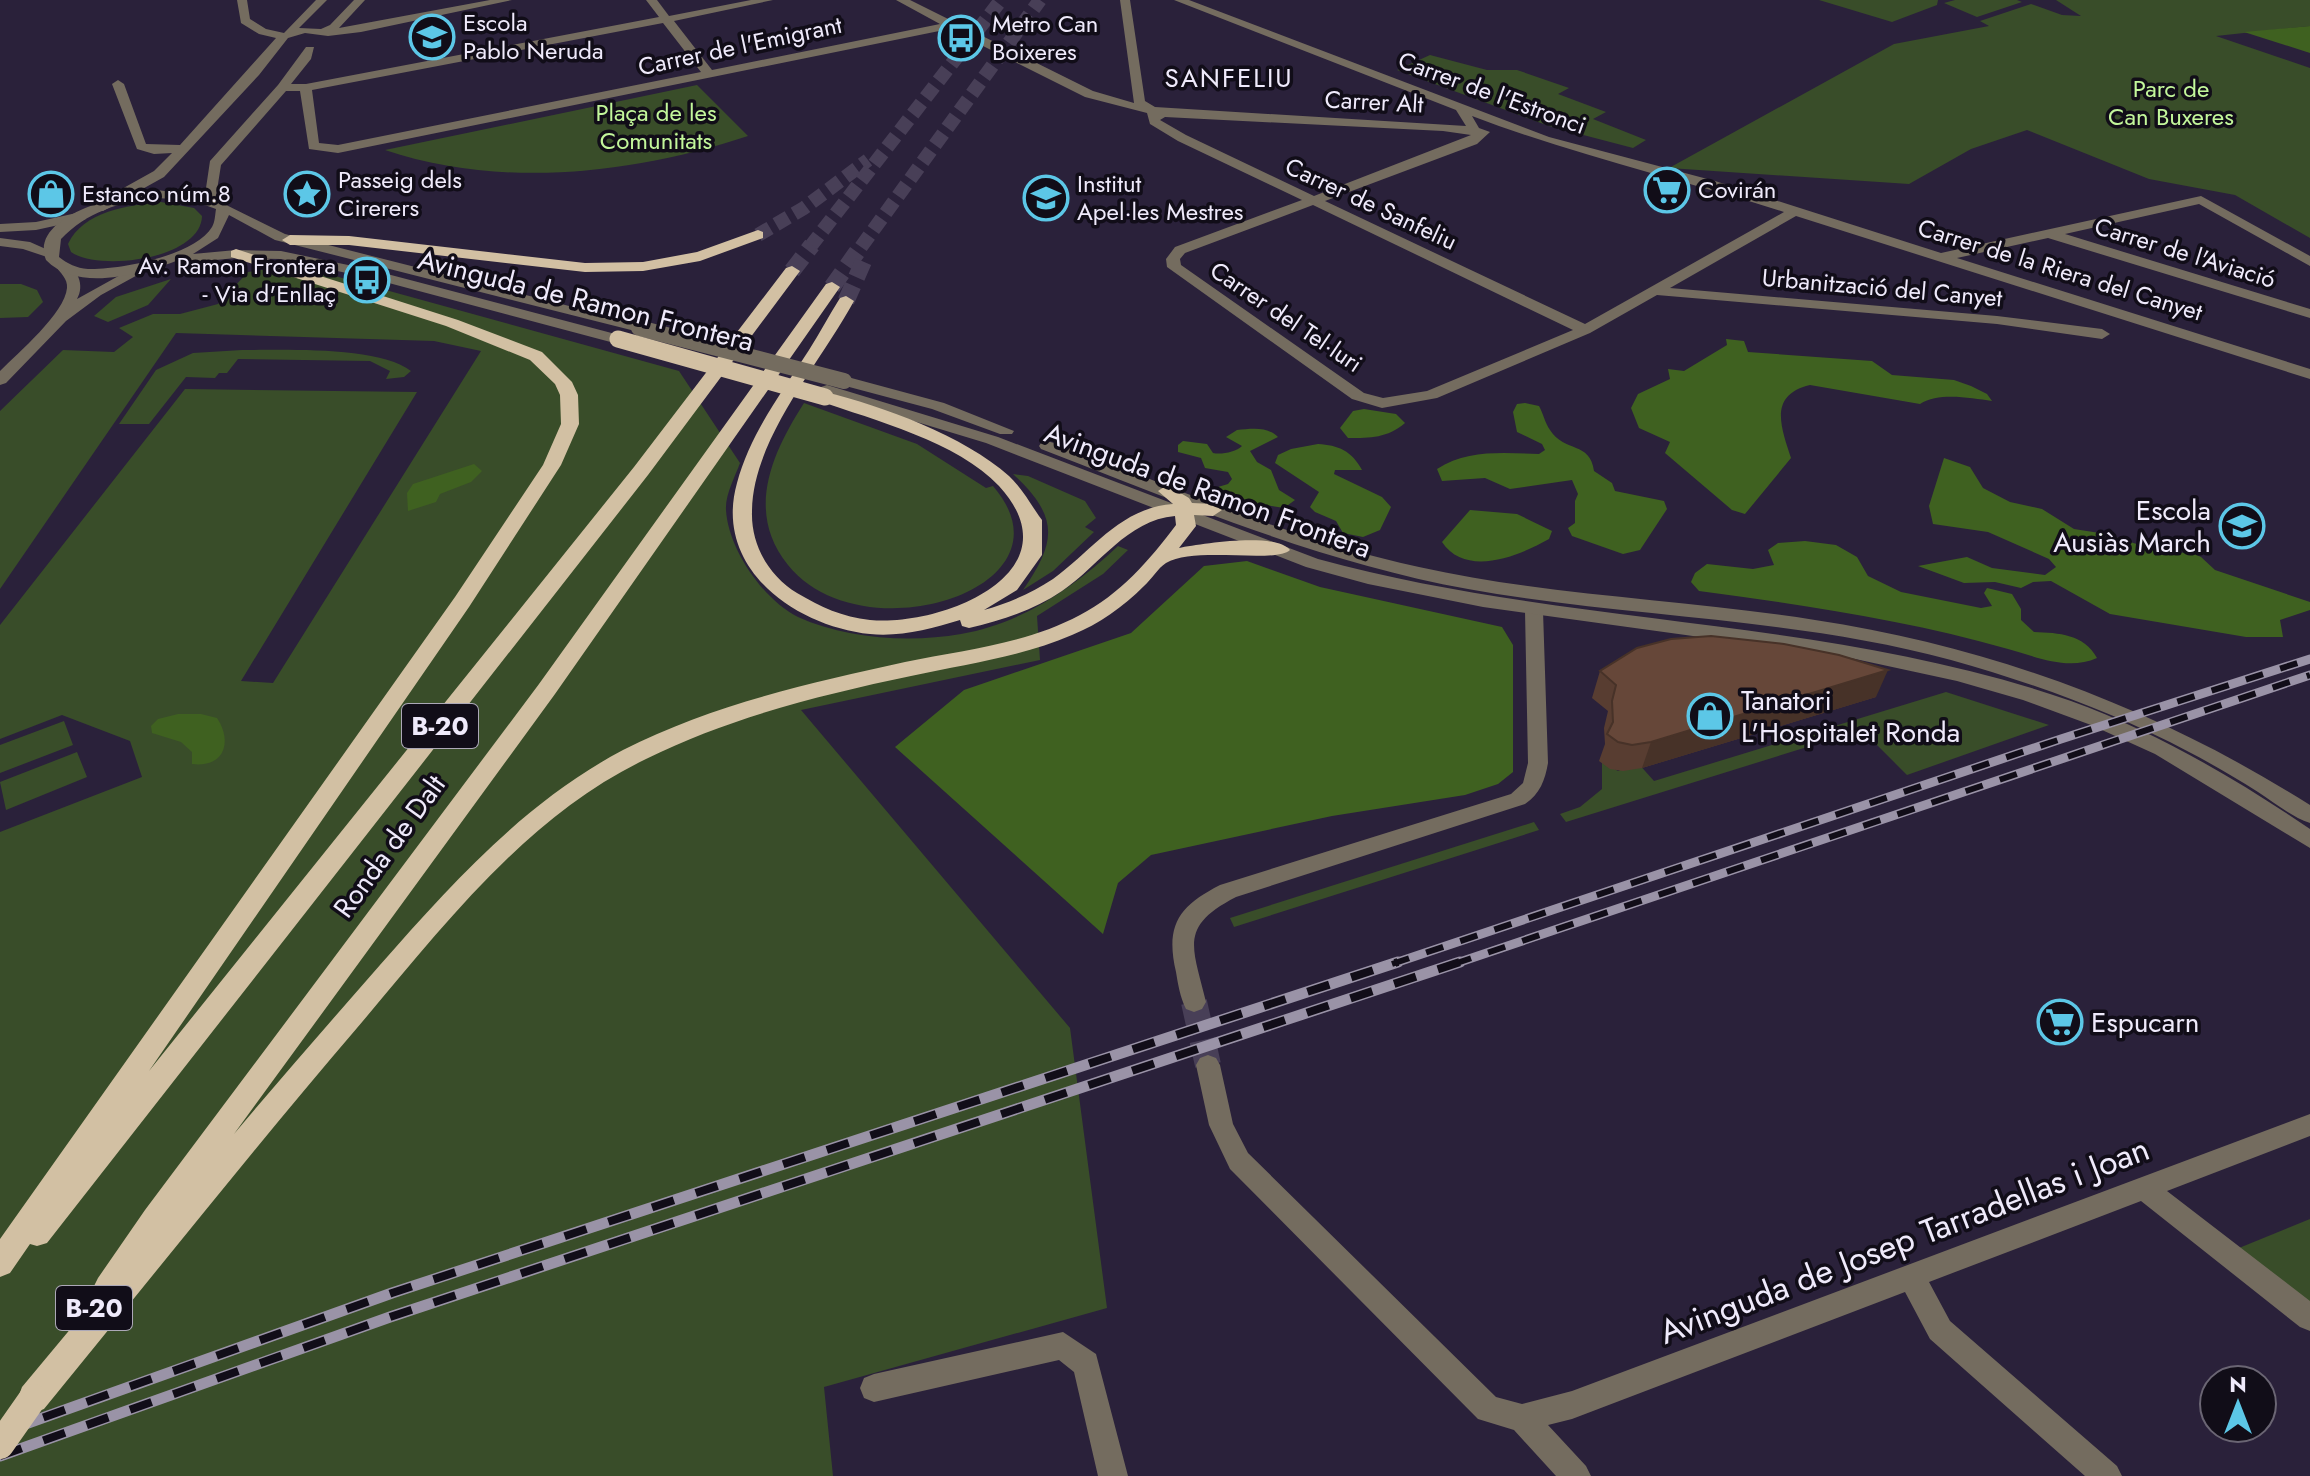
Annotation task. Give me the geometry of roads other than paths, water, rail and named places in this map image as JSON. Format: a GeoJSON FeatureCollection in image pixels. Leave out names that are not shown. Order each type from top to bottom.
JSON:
{"type":"FeatureCollection","features":[{"type":"Feature","properties":{"kind":"highway"},"geometry":{"type":"LineString","coordinates":[[290,240],[330,238],[565,269],[607,270],[690,260],[758,235]]}},
{"type":"Feature","properties":{"kind":"highway"},"geometry":{"type":"LineString","coordinates":[[2,1270],[462,602],[552,465],[570,424],[569,395],[563,382],[536,356],[452,323],[236,254]]}},
{"type":"Feature","properties":{"kind":"highway","name":"Ronda de Dalt"},"geometry":{"type":"LineString","coordinates":[[2,1270],[634,480],[792,271]]}},
{"type":"Feature","properties":{"kind":"highway","name":"Ronda de Dalt"},"geometry":{"type":"LineString","coordinates":[[0,1445],[155,1219],[839,294],[744,485],[741,510],[744,536],[752,558],[767,579],[787,598],[812,614],[850,626],[894,629]]}},
{"type":"Feature","properties":{"kind":"highway"},"geometry":{"type":"LineString","coordinates":[[618,339],[826,394],[918,431],[980,464],[1016,493],[1032,521],[1031,555],[1025,567],[1005,589],[963,615],[894,629]]}},
{"type":"Feature","properties":{"kind":"highway"},"geometry":{"type":"LineString","coordinates":[[894,629],[964,622],[1013,609],[1070,576],[1127,524],[1177,505],[1213,510]]}},
{"type":"Feature","properties":{"kind":"highway"},"geometry":{"type":"LineString","coordinates":[[33,1398],[330,1040],[467,886],[517,836],[594,777],[647,747],[702,724],[829,685],[1024,643],[1063,631],[1119,599],[1161,558],[1186,526],[1177,505]]}},
{"type":"Feature","properties":{"kind":"highway"},"geometry":{"type":"LineString","coordinates":[[1161,558],[1220,547],[1280,550]]}},
{"type":"Feature","properties":{"kind":"street"},"geometry":{"type":"LineString","coordinates":[[242,0],[245,21],[263,32],[285,37],[507,0]]}},
{"type":"Feature","properties":{"kind":"street"},"geometry":{"type":"LineString","coordinates":[[0,228],[36,226],[81,216],[159,174],[322,0]]}},
{"type":"Feature","properties":{"kind":"street"},"geometry":{"type":"LineString","coordinates":[[326,32],[360,0]]}},
{"type":"Feature","properties":{"kind":"street"},"geometry":{"type":"LineString","coordinates":[[651,0],[710,75]]}},
{"type":"Feature","properties":{"kind":"street"},"geometry":{"type":"LineString","coordinates":[[283,87],[306,88],[768,0]]}},
{"type":"Feature","properties":{"kind":"street"},"geometry":{"type":"LineString","coordinates":[[901,0],[1089,94],[1158,113]]}},
{"type":"Feature","properties":{"kind":"street"},"geometry":{"type":"LineString","coordinates":[[1125,0],[1139,102],[1158,113]]}},
{"type":"Feature","properties":{"kind":"street","name":"Carrer de l'Estronci"},"geometry":{"type":"LineString","coordinates":[[1179,0],[1545,140],[1710,184],[1795,211]]}},
{"type":"Feature","properties":{"kind":"street","name":"Carrer de l'Emigrant"},"geometry":{"type":"LineString","coordinates":[[306,88],[313,146],[338,149],[950,25]]}},
{"type":"Feature","properties":{"kind":"street"},"geometry":{"type":"LineString","coordinates":[[285,37],[276,45],[284,50],[310,49],[329,41],[326,32]]}},
{"type":"Feature","properties":{"kind":"street"},"geometry":{"type":"LineString","coordinates":[[62,266],[108,272],[154,264],[191,253],[216,233],[222,222],[216,204],[206,197],[213,188],[215,164],[283,87],[291,72],[308,56],[310,49]]}},
{"type":"Feature","properties":{"kind":"street"},"geometry":{"type":"LineString","coordinates":[[118,84],[141,146],[154,150],[186,148]]}},
{"type":"Feature","properties":{"kind":"street"},"geometry":{"type":"LineString","coordinates":[[1314,201],[1473,141],[1478,136],[1460,107]]}},
{"type":"Feature","properties":{"kind":"street","name":"Carrer Alt"},"geometry":{"type":"LineString","coordinates":[[1158,113],[1475,131],[1545,140]]}},
{"type":"Feature","properties":{"kind":"street","name":"Carrer de Sanfeliu"},"geometry":{"type":"LineString","coordinates":[[1158,113],[1153,118],[1166,129],[1585,330]]}},
{"type":"Feature","properties":{"kind":"street"},"geometry":{"type":"LineString","coordinates":[[96,209],[157,194],[190,195],[216,204]]}},
{"type":"Feature","properties":{"kind":"street"},"geometry":{"type":"LineString","coordinates":[[1941,257],[2201,200],[2310,262]]}},
{"type":"Feature","properties":{"kind":"street","name":"Carrer del Tel·luri"},"geometry":{"type":"LineString","coordinates":[[1314,201],[1180,250],[1173,259],[1178,272],[1358,396],[1382,403],[1431,395],[1585,330]]}},
{"type":"Feature","properties":{"kind":"street","name":"Avinguda de Ramon Frontera"},"geometry":{"type":"LineString","coordinates":[[216,204],[262,230],[290,240],[938,406],[1280,550],[1359,577],[1444,596],[1534,611],[1784,640],[1906,662],[1975,679],[2068,708],[2149,744],[2229,785],[2310,840]]}},
{"type":"Feature","properties":{"kind":"street"},"geometry":{"type":"LineString","coordinates":[[1585,330],[1795,211]]}},
{"type":"Feature","properties":{"kind":"street","name":"Carrer de la Riera del Canyet"},"geometry":{"type":"LineString","coordinates":[[1795,211],[2310,374]]}},
{"type":"Feature","properties":{"kind":"street"},"geometry":{"type":"LineString","coordinates":[[61,318],[75,294],[73,278],[50,254],[52,240],[81,216]]}},
{"type":"Feature","properties":{"kind":"street","name":"Carrer de l'Aviació"},"geometry":{"type":"LineString","coordinates":[[2047,233],[2304,312]]}},
{"type":"Feature","properties":{"kind":"street"},"geometry":{"type":"LineString","coordinates":[[0,242],[35,247],[50,254]]}},
{"type":"Feature","properties":{"kind":"street","name":"Avinguda de Ramon Frontera"},"geometry":{"type":"LineString","coordinates":[[154,264],[236,254],[281,255],[372,274],[618,339]]}},
{"type":"Feature","properties":{"kind":"street"},"geometry":{"type":"LineString","coordinates":[[0,380],[61,318],[96,292],[154,264]]}},
{"type":"Feature","properties":{"kind":"street","name":"Urbanització del Canyet"},"geometry":{"type":"LineString","coordinates":[[1658,291],[1997,320],[2102,334]]}},
{"type":"Feature","properties":{"kind":"street"},"geometry":{"type":"LineString","coordinates":[[2304,312],[2310,295]]}},
{"type":"Feature","properties":{"kind":"street","name":"Avinguda de Ramon Frontera"},"geometry":{"type":"LineString","coordinates":[[826,394],[992,440],[1177,505]]}},
{"type":"Feature","properties":{"kind":"street","name":"Avinguda de Ramon Frontera"},"geometry":{"type":"LineString","coordinates":[[1213,510],[1326,549],[1421,573],[1507,588],[1816,626],[1963,656],[2078,692],[2136,716],[2226,762],[2310,815]]}},
{"type":"Feature","properties":{"kind":"street"},"geometry":{"type":"LineString","coordinates":[[1194,1002],[1181,940],[1186,921],[1201,903],[1228,891],[1518,799],[1529,791],[1535,782],[1538,763],[1534,611]]}},
{"type":"Feature","properties":{"kind":"street"},"geometry":{"type":"LineString","coordinates":[[1208,1065],[1221,1125],[1239,1161],[1488,1409],[1522,1418],[1576,1476]]}},
{"type":"Feature","properties":{"kind":"street","name":"Avinguda de Josep Tarradellas i Joan"},"geometry":{"type":"LineString","coordinates":[[1522,1418],[1572,1405],[2310,1125]]}},
{"type":"Feature","properties":{"kind":"street"},"geometry":{"type":"LineString","coordinates":[[2144,1188],[2310,1318]]}},
{"type":"Feature","properties":{"kind":"street"},"geometry":{"type":"LineString","coordinates":[[1910,1275],[1940,1330],[2107,1476]]}},
{"type":"Feature","properties":{"kind":"street"},"geometry":{"type":"LineString","coordinates":[[874,1388],[1063,1346],[1086,1364],[1113,1476]]}},
{"type":"Feature","properties":{"kind":"tunnel"},"geometry":{"type":"LineString","coordinates":[[810,247],[1001,0]]}},
{"type":"Feature","properties":{"kind":"tunnel"},"geometry":{"type":"LineString","coordinates":[[861,247],[1040,0]]}},
{"type":"Feature","properties":{"kind":"tunnel"},"geometry":{"type":"LineString","coordinates":[[758,235],[804,208],[868,160]]}},
{"type":"Feature","properties":{"kind":"tunnel"},"geometry":{"type":"LineString","coordinates":[[792,271],[812,245]]}},
{"type":"Feature","properties":{"kind":"tunnel"},"geometry":{"type":"LineString","coordinates":[[832,287],[862,245]]}},
{"type":"Feature","properties":{"kind":"tunnel"},"geometry":{"type":"LineString","coordinates":[[846,301],[865,258]]}},
{"type":"Feature","properties":{"kind":"tunnel"},"geometry":{"type":"LineString","coordinates":[[1194,1002],[1208,1065]]}},
{"type":"Feature","properties":{"kind":"railway"},"geometry":{"type":"LineString","coordinates":[[1396,963],[2061,739],[2310,659]]}},
{"type":"Feature","properties":{"kind":"railway"},"geometry":{"type":"LineString","coordinates":[[1456,963],[2310,675]]}},
{"type":"Feature","properties":{"kind":"railway"},"geometry":{"type":"LineString","coordinates":[[1456,963],[1460,962]]}},
{"type":"Feature","properties":{"kind":"railway"},"geometry":{"type":"LineString","coordinates":[[0,1433],[392,1293],[1396,963]]}},
{"type":"Feature","properties":{"kind":"railway"},"geometry":{"type":"LineString","coordinates":[[0,1456],[390,1317],[1456,963]]}},
{"type":"Feature","properties":{"kind":"place","name":"Escola Pablo Neruda"},"geometry":{"type":"Point","coordinates":[432,37]}},
{"type":"Feature","properties":{"kind":"place","name":"Metro Can Boixeres"},"geometry":{"type":"Point","coordinates":[961,38]}},
{"type":"Feature","properties":{"kind":"place","name":"Covirán"},"geometry":{"type":"Point","coordinates":[1667,190]}},
{"type":"Feature","properties":{"kind":"place","name":"Estanco núm.8"},"geometry":{"type":"Point","coordinates":[51,194]}},
{"type":"Feature","properties":{"kind":"place","name":"Passeig dels Cirerers"},"geometry":{"type":"Point","coordinates":[307,194]}},
{"type":"Feature","properties":{"kind":"place","name":"Institut Apel·les Mestres"},"geometry":{"type":"Point","coordinates":[1046,198]}},
{"type":"Feature","properties":{"kind":"place","name":"Av. Ramon Frontera - Via d'Enllaç"},"geometry":{"type":"Point","coordinates":[367,280]}},
{"type":"Feature","properties":{"kind":"place","name":"Escola Ausiàs March"},"geometry":{"type":"Point","coordinates":[2242,526]}},
{"type":"Feature","properties":{"kind":"place","name":"Tanatori L'Hospitalet Ronda"},"geometry":{"type":"Point","coordinates":[1710,716]}},
{"type":"Feature","properties":{"kind":"place","name":"Espucarn"},"geometry":{"type":"Point","coordinates":[2060,1022]}},
{"type":"Feature","properties":{"kind":"district","name":"SANFELIU"},"geometry":{"type":"Point","coordinates":[1229,78]}},
{"type":"Feature","properties":{"kind":"park label","name":"Parc de Can Buxeres"},"geometry":{"type":"Point","coordinates":[2171,103]}},
{"type":"Feature","properties":{"kind":"park label","name":"Plaça de les Comunitats"},"geometry":{"type":"Point","coordinates":[656,127]}}]}
